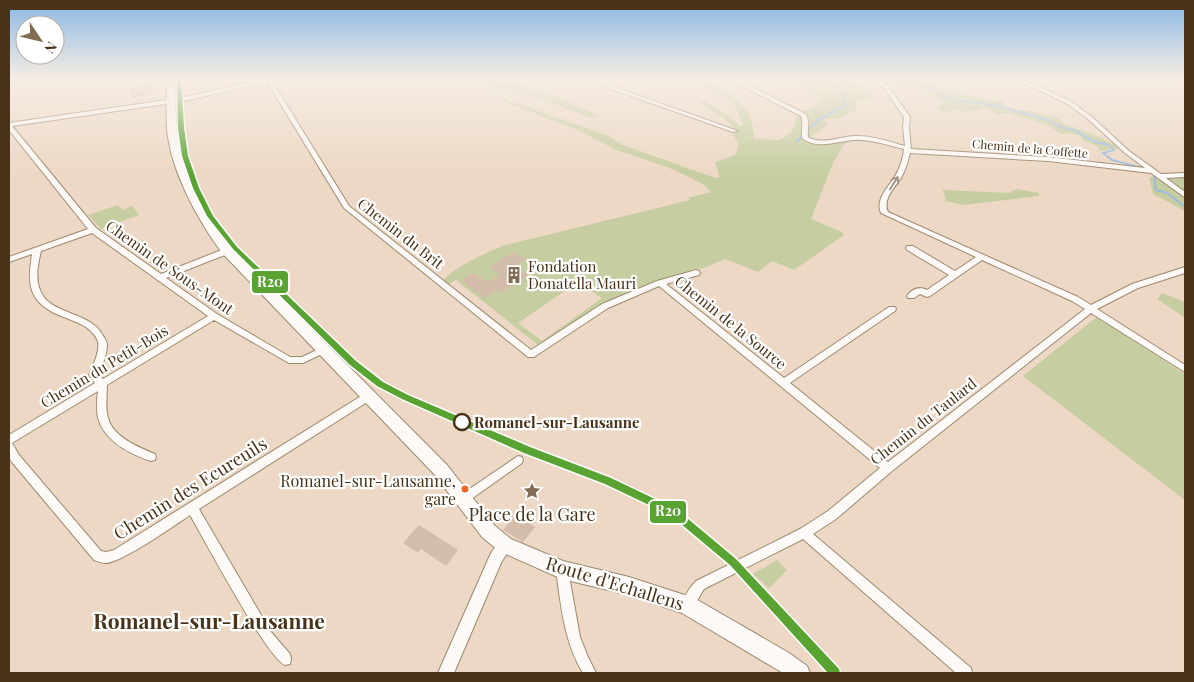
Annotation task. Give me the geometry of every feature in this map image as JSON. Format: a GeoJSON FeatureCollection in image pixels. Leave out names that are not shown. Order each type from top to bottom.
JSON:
{"type":"FeatureCollection","features":[{"type":"Feature","properties":{"kind":"main road","name":"Route d'Echallens"},"geometry":{"type":"LineString","coordinates":[[171,110],[172,130],[186,181],[207,224],[227,251],[441,470],[488,531],[505,545],[562,570],[629,586],[687,605],[782,660],[800,673]]}},
{"type":"Feature","properties":{"kind":"street"},"geometry":{"type":"LineString","coordinates":[[9,125],[116,110]]}},
{"type":"Feature","properties":{"kind":"street","name":"Chemin du Brit"},"geometry":{"type":"LineString","coordinates":[[287,110],[346,207],[531,355]]}},
{"type":"Feature","properties":{"kind":"street"},"geometry":{"type":"LineString","coordinates":[[674,110],[735,131]]}},
{"type":"Feature","properties":{"kind":"street","name":"Chemin de la Coffette"},"geometry":{"type":"LineString","coordinates":[[794,110],[801,113],[806,120],[805,138],[809,141],[820,143],[859,138],[907,149],[1048,159],[1151,171]]}},
{"type":"Feature","properties":{"kind":"street"},"geometry":{"type":"LineString","coordinates":[[903,110],[907,117],[905,126],[907,149],[898,175],[883,202],[882,208],[885,213],[1092,308],[1185,369]]}},
{"type":"Feature","properties":{"kind":"street"},"geometry":{"type":"LineString","coordinates":[[1078,110],[1151,171],[1161,176],[1185,195]]}},
{"type":"Feature","properties":{"kind":"street","name":"Chemin de Sous-Mont"},"geometry":{"type":"LineString","coordinates":[[9,125],[93,230],[120,250],[214,316],[289,360],[303,360],[323,350]]}},
{"type":"Feature","properties":{"kind":"street"},"geometry":{"type":"LineString","coordinates":[[1161,176],[1185,175]]}},
{"type":"Feature","properties":{"kind":"street"},"geometry":{"type":"LineString","coordinates":[[9,260],[93,230]]}},
{"type":"Feature","properties":{"kind":"street"},"geometry":{"type":"LineString","coordinates":[[910,248],[955,275]]}},
{"type":"Feature","properties":{"kind":"street"},"geometry":{"type":"LineString","coordinates":[[36,250],[33,265],[34,290],[45,304],[88,325],[97,333],[102,341],[102,350],[94,375],[102,383],[102,410],[107,425],[117,439],[151,457]]}},
{"type":"Feature","properties":{"kind":"street"},"geometry":{"type":"LineString","coordinates":[[161,277],[227,251]]}},
{"type":"Feature","properties":{"kind":"street"},"geometry":{"type":"LineString","coordinates":[[911,296],[920,290],[927,294],[981,257]]}},
{"type":"Feature","properties":{"kind":"street","name":"Chemin du Taulard"},"geometry":{"type":"LineString","coordinates":[[687,605],[694,592],[700,586],[804,534],[832,514],[1092,308],[1135,286],[1185,270]]}},
{"type":"Feature","properties":{"kind":"street","name":"Chemin de la Source"},"geometry":{"type":"LineString","coordinates":[[531,355],[605,306],[660,283],[696,273]]}},
{"type":"Feature","properties":{"kind":"street","name":"Chemin de la Source"},"geometry":{"type":"LineString","coordinates":[[660,283],[888,468]]}},
{"type":"Feature","properties":{"kind":"street","name":"Chemin de la Source"},"geometry":{"type":"LineString","coordinates":[[784,383],[892,309]]}},
{"type":"Feature","properties":{"kind":"street","name":"Chemin du Petit-Bois"},"geometry":{"type":"LineString","coordinates":[[9,440],[214,316]]}},
{"type":"Feature","properties":{"kind":"street","name":"Chemin des Ecureuils"},"geometry":{"type":"LineString","coordinates":[[9,446],[15,458],[98,556],[106,558],[117,555],[369,396]]}},
{"type":"Feature","properties":{"kind":"street"},"geometry":{"type":"LineString","coordinates":[[463,499],[518,460]]}},
{"type":"Feature","properties":{"kind":"street"},"geometry":{"type":"LineString","coordinates":[[192,508],[267,636],[285,659]]}},
{"type":"Feature","properties":{"kind":"street"},"geometry":{"type":"LineString","coordinates":[[804,534],[966,673]]}},
{"type":"Feature","properties":{"kind":"street"},"geometry":{"type":"LineString","coordinates":[[446,673],[496,558],[505,545]]}},
{"type":"Feature","properties":{"kind":"street"},"geometry":{"type":"LineString","coordinates":[[562,570],[574,642],[590,673]]}},
{"type":"Feature","properties":{"kind":"green space"},"geometry":{"type":"Polygon","coordinates":[[[526,110],[535,110],[609,136],[623,145],[715,178],[720,177],[715,162],[735,155],[739,144],[732,134],[737,130],[723,117],[711,110],[720,110],[730,116],[740,126],[743,125],[736,110],[747,110],[748,112],[755,139],[780,140],[791,133],[798,115],[806,110],[856,110],[838,119],[824,119],[828,125],[805,140],[815,145],[853,139],[887,144],[854,141],[844,144],[833,163],[811,219],[842,232],[844,235],[794,270],[772,261],[758,272],[725,259],[704,268],[694,269],[653,283],[597,308],[543,349],[456,280],[449,284],[444,281],[462,266],[502,246],[690,200],[688,198],[711,192],[703,184],[675,170],[614,149],[580,131],[526,110]],[[578,282],[518,323],[542,341],[602,298],[578,282]]]}},
{"type":"Feature","properties":{"kind":"green space"},"geometry":{"type":"Polygon","coordinates":[[[570,110],[586,110],[601,117],[591,118],[570,110]]]}},
{"type":"Feature","properties":{"kind":"green space"},"geometry":{"type":"Polygon","coordinates":[[[941,110],[954,110],[954,111],[945,112],[941,110]]]}},
{"type":"Feature","properties":{"kind":"green space"},"geometry":{"type":"Polygon","coordinates":[[[958,110],[981,110],[981,110],[963,112],[958,110]]]}},
{"type":"Feature","properties":{"kind":"green space"},"geometry":{"type":"Polygon","coordinates":[[[990,110],[1012,110],[1019,112],[1025,110],[1058,118],[1064,124],[1100,137],[1120,148],[1100,151],[1097,146],[1082,140],[1082,136],[1069,133],[1061,134],[1049,126],[1007,113],[997,114],[990,110]]]}},
{"type":"Feature","properties":{"kind":"green space"},"geometry":{"type":"Polygon","coordinates":[[[1149,177],[1185,177],[1185,211],[1153,194],[1149,177]]]}},
{"type":"Feature","properties":{"kind":"green space"},"geometry":{"type":"Polygon","coordinates":[[[1017,189],[1039,193],[1039,196],[964,205],[946,201],[943,190],[1009,193],[1017,189]]]}},
{"type":"Feature","properties":{"kind":"green space"},"geometry":{"type":"Polygon","coordinates":[[[118,205],[123,210],[132,206],[139,215],[101,229],[88,215],[118,205]]]}},
{"type":"Feature","properties":{"kind":"green space"},"geometry":{"type":"Polygon","coordinates":[[[1162,293],[1185,302],[1185,318],[1157,299],[1162,293]]]}},
{"type":"Feature","properties":{"kind":"green space"},"geometry":{"type":"Polygon","coordinates":[[[1097,317],[1185,374],[1185,500],[1023,376],[1097,317]]]}},
{"type":"Feature","properties":{"kind":"green space"},"geometry":{"type":"Polygon","coordinates":[[[777,560],[787,570],[769,588],[753,574],[777,560]]]}},
{"type":"Feature","properties":{"kind":"building","name":"Fondation Donatella Mauri"},"geometry":{"type":"Polygon","coordinates":[[[514,252],[525,259],[515,266],[529,275],[500,293],[497,290],[484,298],[461,280],[474,273],[487,282],[500,275],[489,267],[514,252]]]}},
{"type":"Feature","properties":{"kind":"building"},"geometry":{"type":"Polygon","coordinates":[[[520,509],[532,516],[527,522],[535,527],[523,542],[503,530],[520,509]]]}},
{"type":"Feature","properties":{"kind":"building"},"geometry":{"type":"Polygon","coordinates":[[[419,525],[458,550],[446,566],[421,549],[418,553],[403,543],[419,525]]]}},
{"type":"Feature","properties":{"kind":"waterway"},"geometry":{"type":"LineString","coordinates":[[796,142],[818,120],[838,110]]}},
{"type":"Feature","properties":{"kind":"waterway"},"geometry":{"type":"LineString","coordinates":[[1012,110],[1048,120],[1060,127],[1073,130],[1095,142],[1109,145],[1114,150],[1103,153],[1112,160],[1139,167]]}},
{"type":"Feature","properties":{"kind":"waterway"},"geometry":{"type":"LineString","coordinates":[[1154,176],[1156,190],[1167,193],[1185,207]]}},
{"type":"Feature","properties":{"kind":"transit line","name":"R20"},"geometry":{"type":"LineString","coordinates":[[180,110],[185,156],[196,188],[210,216],[235,248],[353,363],[380,384],[405,397],[527,450],[608,481],[654,503],[684,521],[733,562],[835,673]]}},
{"type":"Feature","properties":{"kind":"place","name":"Fondation Donatella Mauri"},"geometry":{"type":"Point","coordinates":[514,275]}},
{"type":"Feature","properties":{"kind":"place","name":"Romanel-sur-Lausanne"},"geometry":{"type":"Point","coordinates":[462,422]}},
{"type":"Feature","properties":{"kind":"place","name":"Romanel-sur-Lausanne, gare"},"geometry":{"type":"Point","coordinates":[465,489]}},
{"type":"Feature","properties":{"kind":"place","name":"Place de la Gare"},"geometry":{"type":"Point","coordinates":[532,491]}},
{"type":"Feature","properties":{"kind":"district","name":"Romanel-sur-Lausanne"},"geometry":{"type":"Point","coordinates":[209,620]}}]}
